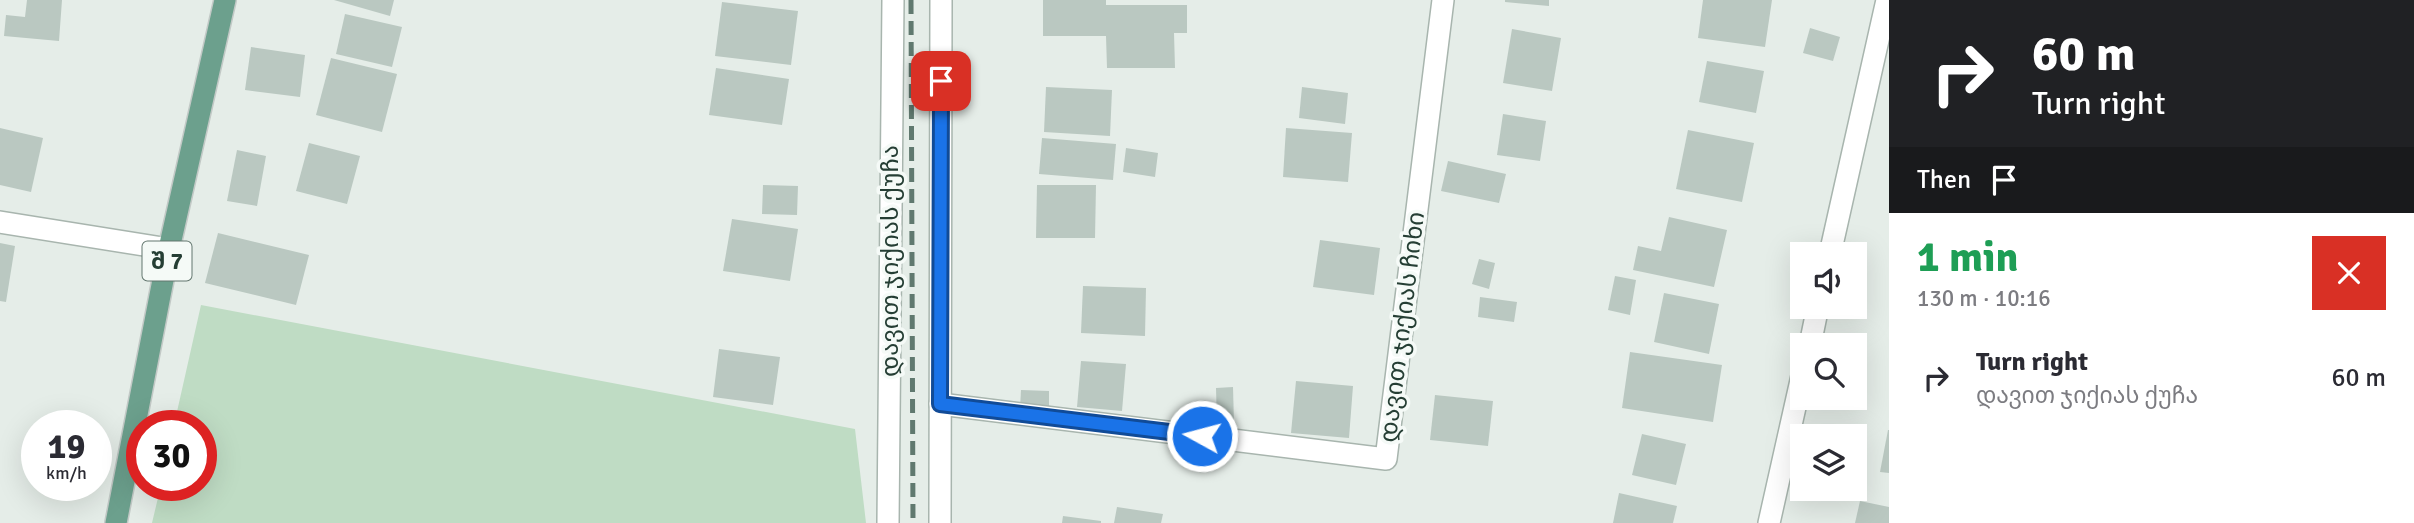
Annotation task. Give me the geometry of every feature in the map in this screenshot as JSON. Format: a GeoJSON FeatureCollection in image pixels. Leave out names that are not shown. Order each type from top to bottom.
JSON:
{"type":"FeatureCollection","features":[{"type":"Feature","properties":{"kind":"main road","name":"შ 7"},"geometry":{"type":"LineString","coordinates":[[116,523],[169,249],[225,0]]}},
{"type":"Feature","properties":{"kind":"street","name":"დავით ჯიქიას ქუჩა"},"geometry":{"type":"LineString","coordinates":[[888,523],[892,0]]}},
{"type":"Feature","properties":{"kind":"street","name":"დავით ჯიქიას ქუჩა"},"geometry":{"type":"LineString","coordinates":[[940,523],[941,0]]}},
{"type":"Feature","properties":{"kind":"street","name":"დავით ჯიქიას ჩიხი"},"geometry":{"type":"LineString","coordinates":[[940,404],[1386,459],[1443,0]]}},
{"type":"Feature","properties":{"kind":"street"},"geometry":{"type":"LineString","coordinates":[[1833,242],[1887,0]]}},
{"type":"Feature","properties":{"kind":"street"},"geometry":{"type":"LineString","coordinates":[[0,222],[169,249]]}},
{"type":"Feature","properties":{"kind":"street"},"geometry":{"type":"LineString","coordinates":[[1769,523],[1794,410]]}},
{"type":"Feature","properties":{"kind":"green space"},"geometry":{"type":"Polygon","coordinates":[[[201,305],[855,429],[866,523],[152,523],[157,501],[217,501],[217,410],[177,410],[201,305]]]}},
{"type":"Feature","properties":{"kind":"building"},"geometry":{"type":"Polygon","coordinates":[[[27,0],[62,0],[59,41],[4,36],[6,15],[25,17],[27,0]]]}},
{"type":"Feature","properties":{"kind":"building"},"geometry":{"type":"Polygon","coordinates":[[[334,0],[394,0],[390,16],[334,0]]]}},
{"type":"Feature","properties":{"kind":"building"},"geometry":{"type":"Polygon","coordinates":[[[1043,0],[1106,0],[1106,5],[1187,5],[1187,33],[1174,33],[1175,68],[1107,68],[1106,36],[1043,36],[1043,0]]]}},
{"type":"Feature","properties":{"kind":"building"},"geometry":{"type":"Polygon","coordinates":[[[1549,0],[1549,6],[1505,2],[1549,0]]]}},
{"type":"Feature","properties":{"kind":"building"},"geometry":{"type":"Polygon","coordinates":[[[1703,0],[1772,0],[1765,47],[1698,38],[1703,0]]]}},
{"type":"Feature","properties":{"kind":"building"},"geometry":{"type":"Polygon","coordinates":[[[722,2],[798,11],[791,65],[715,56],[722,2]]]}},
{"type":"Feature","properties":{"kind":"building"},"geometry":{"type":"Polygon","coordinates":[[[345,14],[402,27],[392,67],[336,54],[345,14]]]}},
{"type":"Feature","properties":{"kind":"building"},"geometry":{"type":"Polygon","coordinates":[[[1810,28],[1840,37],[1833,61],[1803,53],[1810,28]]]}},
{"type":"Feature","properties":{"kind":"building"},"geometry":{"type":"Polygon","coordinates":[[[1512,29],[1561,38],[1552,91],[1503,83],[1512,29]]]}},
{"type":"Feature","properties":{"kind":"building"},"geometry":{"type":"Polygon","coordinates":[[[251,47],[305,55],[300,97],[245,90],[251,47]]]}},
{"type":"Feature","properties":{"kind":"building"},"geometry":{"type":"Polygon","coordinates":[[[331,58],[397,74],[382,132],[316,115],[331,58]]]}},
{"type":"Feature","properties":{"kind":"building"},"geometry":{"type":"Polygon","coordinates":[[[1707,61],[1764,71],[1756,113],[1699,102],[1707,61]]]}},
{"type":"Feature","properties":{"kind":"building"},"geometry":{"type":"Polygon","coordinates":[[[716,68],[789,79],[782,125],[709,115],[716,68]]]}},
{"type":"Feature","properties":{"kind":"building"},"geometry":{"type":"Polygon","coordinates":[[[1046,87],[1112,90],[1110,136],[1044,132],[1046,87]]]}},
{"type":"Feature","properties":{"kind":"building"},"geometry":{"type":"Polygon","coordinates":[[[1302,87],[1348,93],[1345,124],[1299,118],[1302,87]]]}},
{"type":"Feature","properties":{"kind":"building"},"geometry":{"type":"Polygon","coordinates":[[[1503,114],[1546,121],[1540,161],[1497,155],[1503,114]]]}},
{"type":"Feature","properties":{"kind":"building"},"geometry":{"type":"Polygon","coordinates":[[[0,128],[43,138],[31,192],[0,185],[0,128]]]}},
{"type":"Feature","properties":{"kind":"building"},"geometry":{"type":"Polygon","coordinates":[[[1286,128],[1352,133],[1348,182],[1283,177],[1286,128]]]}},
{"type":"Feature","properties":{"kind":"building"},"geometry":{"type":"Polygon","coordinates":[[[1688,130],[1754,143],[1742,202],[1676,189],[1688,130]]]}},
{"type":"Feature","properties":{"kind":"building"},"geometry":{"type":"Polygon","coordinates":[[[1042,138],[1116,144],[1113,180],[1039,174],[1042,138]]]}},
{"type":"Feature","properties":{"kind":"building"},"geometry":{"type":"Polygon","coordinates":[[[309,143],[360,156],[347,204],[296,191],[309,143]]]}},
{"type":"Feature","properties":{"kind":"building"},"geometry":{"type":"Polygon","coordinates":[[[1126,148],[1158,153],[1155,177],[1123,172],[1126,148]]]}},
{"type":"Feature","properties":{"kind":"building"},"geometry":{"type":"Polygon","coordinates":[[[237,150],[266,156],[257,206],[227,201],[237,150]]]}},
{"type":"Feature","properties":{"kind":"building"},"geometry":{"type":"Polygon","coordinates":[[[1448,161],[1506,174],[1499,203],[1441,191],[1448,161]]]}},
{"type":"Feature","properties":{"kind":"building"},"geometry":{"type":"Polygon","coordinates":[[[763,185],[798,186],[797,215],[762,214],[763,185]]]}},
{"type":"Feature","properties":{"kind":"building"},"geometry":{"type":"Polygon","coordinates":[[[1037,185],[1096,185],[1095,238],[1036,238],[1037,185]]]}},
{"type":"Feature","properties":{"kind":"building"},"geometry":{"type":"Polygon","coordinates":[[[1669,217],[1727,230],[1714,287],[1633,270],[1638,246],[1661,251],[1669,217]]]}},
{"type":"Feature","properties":{"kind":"building"},"geometry":{"type":"Polygon","coordinates":[[[732,219],[798,229],[790,281],[723,271],[732,219]]]}},
{"type":"Feature","properties":{"kind":"building"},"geometry":{"type":"Polygon","coordinates":[[[218,233],[309,255],[296,305],[205,283],[218,233]]]}},
{"type":"Feature","properties":{"kind":"building"},"geometry":{"type":"Polygon","coordinates":[[[1320,240],[1380,248],[1374,295],[1313,287],[1320,240]]]}},
{"type":"Feature","properties":{"kind":"building"},"geometry":{"type":"Polygon","coordinates":[[[0,243],[15,246],[6,302],[0,301],[0,243]]]}},
{"type":"Feature","properties":{"kind":"building"},"geometry":{"type":"Polygon","coordinates":[[[1479,259],[1495,263],[1489,289],[1472,284],[1479,259]]]}},
{"type":"Feature","properties":{"kind":"building"},"geometry":{"type":"Polygon","coordinates":[[[1615,276],[1636,280],[1630,315],[1608,310],[1615,276]]]}},
{"type":"Feature","properties":{"kind":"building"},"geometry":{"type":"Polygon","coordinates":[[[1083,286],[1146,288],[1145,336],[1081,333],[1083,286]]]}},
{"type":"Feature","properties":{"kind":"building"},"geometry":{"type":"Polygon","coordinates":[[[1664,293],[1719,304],[1709,354],[1654,342],[1664,293]]]}},
{"type":"Feature","properties":{"kind":"building"},"geometry":{"type":"Polygon","coordinates":[[[1480,297],[1517,302],[1514,322],[1478,317],[1480,297]]]}},
{"type":"Feature","properties":{"kind":"building"},"geometry":{"type":"Polygon","coordinates":[[[719,349],[780,357],[773,405],[713,397],[719,349]]]}},
{"type":"Feature","properties":{"kind":"building"},"geometry":{"type":"Polygon","coordinates":[[[1630,352],[1722,365],[1713,422],[1622,408],[1630,352]]]}},
{"type":"Feature","properties":{"kind":"building"},"geometry":{"type":"Polygon","coordinates":[[[1081,361],[1126,364],[1122,411],[1077,407],[1081,361]]]}},
{"type":"Feature","properties":{"kind":"building"},"geometry":{"type":"Polygon","coordinates":[[[1296,381],[1353,386],[1349,438],[1291,433],[1296,381]]]}},
{"type":"Feature","properties":{"kind":"building"},"geometry":{"type":"Polygon","coordinates":[[[1233,387],[1234,423],[1217,423],[1216,388],[1233,387]]]}},
{"type":"Feature","properties":{"kind":"building"},"geometry":{"type":"Polygon","coordinates":[[[1021,390],[1049,391],[1049,408],[1020,408],[1021,390]]]}},
{"type":"Feature","properties":{"kind":"building"},"geometry":{"type":"Polygon","coordinates":[[[1435,395],[1493,401],[1488,446],[1430,440],[1435,395]]]}},
{"type":"Feature","properties":{"kind":"building"},"geometry":{"type":"Polygon","coordinates":[[[1889,430],[1889,473],[1880,472],[1889,430]]]}},
{"type":"Feature","properties":{"kind":"building"},"geometry":{"type":"Polygon","coordinates":[[[1642,434],[1686,444],[1676,485],[1632,475],[1642,434]]]}},
{"type":"Feature","properties":{"kind":"building"},"geometry":{"type":"Polygon","coordinates":[[[1619,493],[1677,506],[1673,523],[1613,523],[1619,493]]]}},
{"type":"Feature","properties":{"kind":"building"},"geometry":{"type":"Polygon","coordinates":[[[1860,501],[1889,507],[1889,523],[1855,523],[1860,501]]]}},
{"type":"Feature","properties":{"kind":"building"},"geometry":{"type":"Polygon","coordinates":[[[1117,507],[1163,514],[1161,523],[1114,523],[1117,507]]]}},
{"type":"Feature","properties":{"kind":"building"},"geometry":{"type":"Polygon","coordinates":[[[1063,516],[1101,521],[1101,523],[1062,523],[1063,516]]]}},
{"type":"Feature","properties":{"kind":"railway"},"geometry":{"type":"LineString","coordinates":[[911,0],[913,523]]}},
{"type":"Feature","properties":{"kind":"route"},"geometry":{"type":"LineString","coordinates":[[941,81],[940,404],[1202,436]]}}]}
